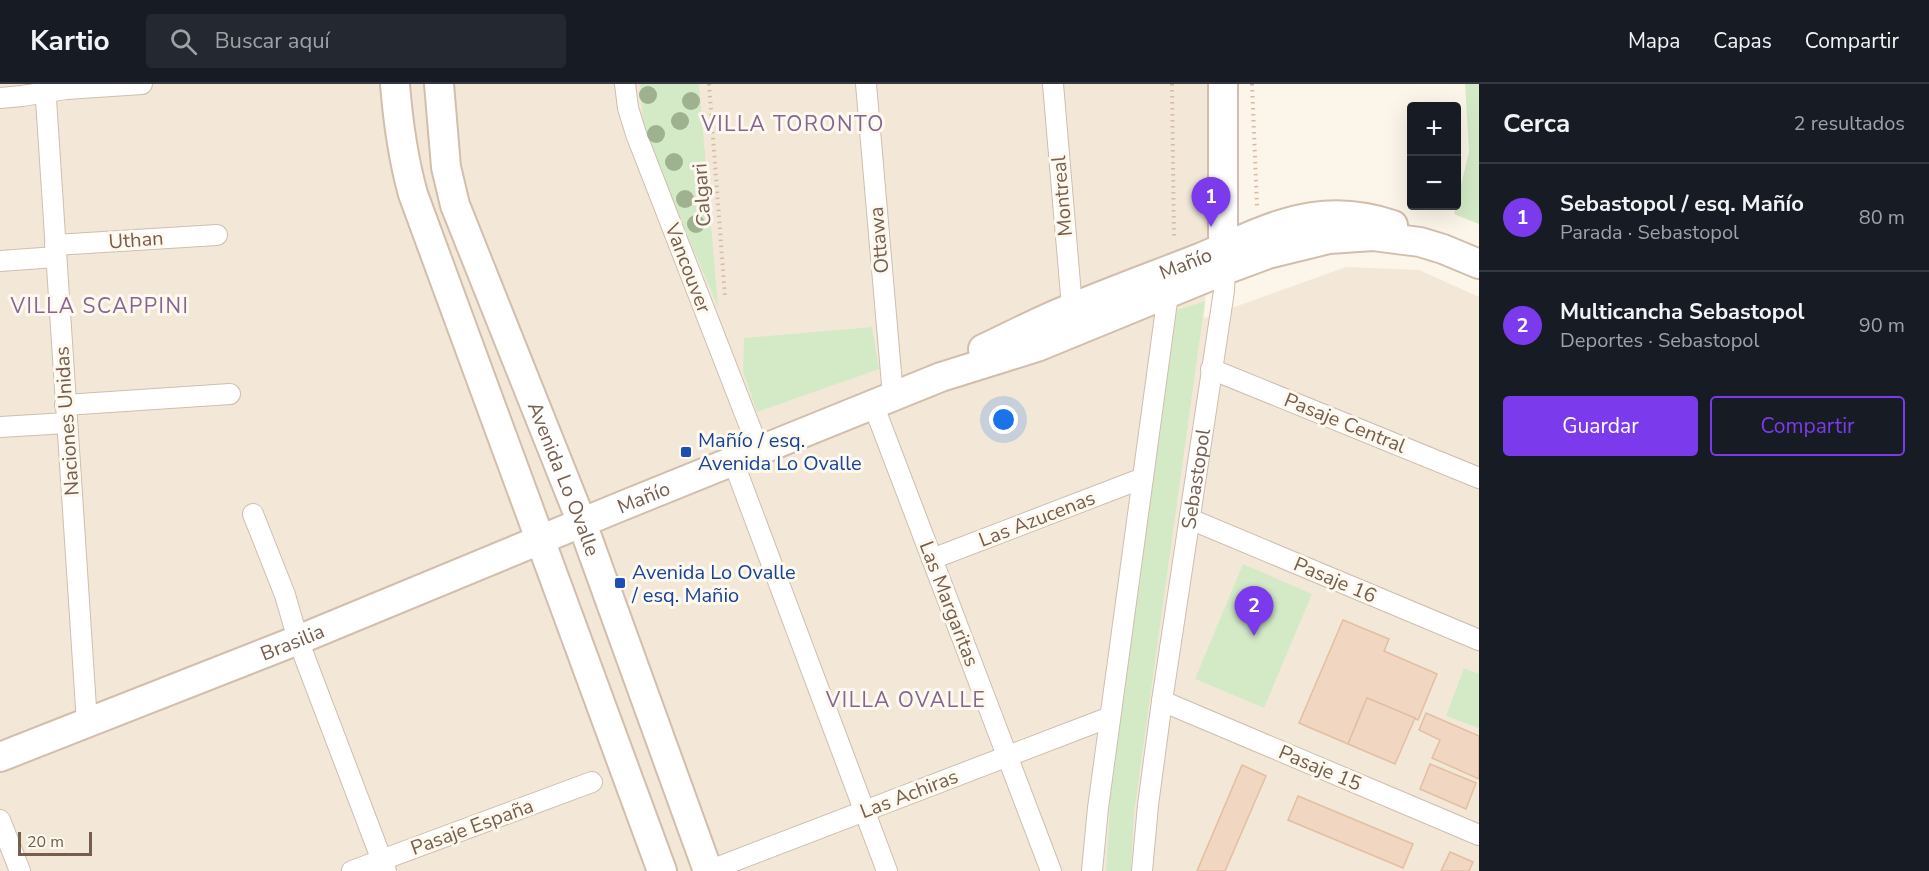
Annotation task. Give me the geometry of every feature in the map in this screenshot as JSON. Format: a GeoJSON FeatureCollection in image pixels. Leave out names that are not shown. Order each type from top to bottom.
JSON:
{"type":"FeatureCollection","features":[{"type":"Feature","properties":{"kind":"street"},"geometry":{"type":"LineString","coordinates":[[0,98],[45,88],[66,89],[142,84]]}},
{"type":"Feature","properties":{"kind":"street"},"geometry":{"type":"LineString","coordinates":[[395,84],[405,165],[413,194],[662,871]]}},
{"type":"Feature","properties":{"kind":"street","name":"Avenida Lo Ovalle"},"geometry":{"type":"LineString","coordinates":[[439,84],[446,167],[455,205],[582,523],[708,871]]}},
{"type":"Feature","properties":{"kind":"street","name":"Vancouver"},"geometry":{"type":"LineString","coordinates":[[625,84],[628,108],[636,134],[759,450]]}},
{"type":"Feature","properties":{"kind":"street","name":"Ottawa"},"geometry":{"type":"LineString","coordinates":[[866,84],[883,400]]}},
{"type":"Feature","properties":{"kind":"street","name":"Montreal"},"geometry":{"type":"LineString","coordinates":[[1053,84],[1072,308]]}},
{"type":"Feature","properties":{"kind":"street","name":"Sebastopol"},"geometry":{"type":"LineString","coordinates":[[1142,871],[1162,701],[1224,291],[1223,84]]}},
{"type":"Feature","properties":{"kind":"street","name":"Naciones Unidas"},"geometry":{"type":"LineString","coordinates":[[45,88],[87,723]]}},
{"type":"Feature","properties":{"kind":"street","name":"Mañío"},"geometry":{"type":"LineString","coordinates":[[582,523],[940,377],[1037,347],[1171,281],[1224,259],[1261,232],[1309,217],[1344,215],[1389,224],[1479,264]]}},
{"type":"Feature","properties":{"kind":"street","name":"Uthan"},"geometry":{"type":"LineString","coordinates":[[0,261],[56,251],[217,234]]}},
{"type":"Feature","properties":{"kind":"street"},"geometry":{"type":"LineString","coordinates":[[1092,871],[1110,717],[1171,281]]}},
{"type":"Feature","properties":{"kind":"street","name":"Mañío"},"geometry":{"type":"LineString","coordinates":[[940,377],[976,352],[1072,308],[1171,281]]}},
{"type":"Feature","properties":{"kind":"street","name":"Pasaje Central"},"geometry":{"type":"LineString","coordinates":[[1212,369],[1479,478]]}},
{"type":"Feature","properties":{"kind":"street"},"geometry":{"type":"LineString","coordinates":[[0,427],[66,414],[230,394]]}},
{"type":"Feature","properties":{"kind":"street","name":"Las Margaritas"},"geometry":{"type":"LineString","coordinates":[[883,400],[932,559],[1051,871]]}},
{"type":"Feature","properties":{"kind":"street"},"geometry":{"type":"LineString","coordinates":[[733,461],[887,871]]}},
{"type":"Feature","properties":{"kind":"street","name":"Las Azucenas"},"geometry":{"type":"LineString","coordinates":[[932,559],[1143,478]]}},
{"type":"Feature","properties":{"kind":"street"},"geometry":{"type":"LineString","coordinates":[[253,514],[384,866]]}},
{"type":"Feature","properties":{"kind":"street","name":"Pasaje 16"},"geometry":{"type":"LineString","coordinates":[[1190,519],[1479,640]]}},
{"type":"Feature","properties":{"kind":"street","name":"Brasilia"},"geometry":{"type":"LineString","coordinates":[[0,757],[298,640],[582,523]]}},
{"type":"Feature","properties":{"kind":"street","name":"Pasaje 15"},"geometry":{"type":"LineString","coordinates":[[1162,701],[1479,835]]}},
{"type":"Feature","properties":{"kind":"street","name":"Las Achiras"},"geometry":{"type":"LineString","coordinates":[[708,871],[1110,717]]}},
{"type":"Feature","properties":{"kind":"street","name":"Pasaje España"},"geometry":{"type":"LineString","coordinates":[[352,871],[384,866],[592,782]]}},
{"type":"Feature","properties":{"kind":"street"},"geometry":{"type":"LineString","coordinates":[[0,820],[20,871]]}},
{"type":"Feature","properties":{"kind":"path","name":"Calgari"},"geometry":{"type":"LineString","coordinates":[[709,84],[725,306]]}},
{"type":"Feature","properties":{"kind":"path"},"geometry":{"type":"LineString","coordinates":[[1171,281],[1172,84]]}},
{"type":"Feature","properties":{"kind":"path"},"geometry":{"type":"LineString","coordinates":[[1252,84],[1257,210]]}},
{"type":"Feature","properties":{"kind":"shaded area"},"geometry":{"type":"Polygon","coordinates":[[[0,84],[1209,84],[1213,181],[1204,318],[1346,267],[1419,270],[1479,297],[1479,871],[0,871],[0,84]]]}},
{"type":"Feature","properties":{"kind":"green space"},"geometry":{"type":"Polygon","coordinates":[[[640,84],[699,84],[718,307],[644,133],[640,84]]]}},
{"type":"Feature","properties":{"kind":"green space"},"geometry":{"type":"Polygon","coordinates":[[[1465,84],[1479,84],[1479,224],[1454,214],[1455,210],[1461,210],[1461,185],[1469,152],[1465,84]]]}},
{"type":"Feature","properties":{"kind":"green space"},"geometry":{"type":"Polygon","coordinates":[[[1205,301],[1134,813],[1131,871],[1106,871],[1111,787],[1177,310],[1205,301]]]}},
{"type":"Feature","properties":{"kind":"green space"},"geometry":{"type":"Polygon","coordinates":[[[872,327],[879,369],[757,412],[743,371],[744,338],[872,327]]]}},
{"type":"Feature","properties":{"kind":"green space"},"geometry":{"type":"Polygon","coordinates":[[[1243,564],[1312,594],[1264,708],[1195,679],[1243,564]]]}},
{"type":"Feature","properties":{"kind":"green space"},"geometry":{"type":"Polygon","coordinates":[[[1464,668],[1479,674],[1479,728],[1446,716],[1464,668]]]}},
{"type":"Feature","properties":{"kind":"building"},"geometry":{"type":"Polygon","coordinates":[[[1343,620],[1389,639],[1384,651],[1437,674],[1418,720],[1367,698],[1348,744],[1299,723],[1343,620]]]}},
{"type":"Feature","properties":{"kind":"building"},"geometry":{"type":"Polygon","coordinates":[[[1367,698],[1415,718],[1395,764],[1348,744],[1367,698]]]}},
{"type":"Feature","properties":{"kind":"building"},"geometry":{"type":"Polygon","coordinates":[[[1426,713],[1479,736],[1479,779],[1432,758],[1440,740],[1419,730],[1426,713]]]}},
{"type":"Feature","properties":{"kind":"building"},"geometry":{"type":"Polygon","coordinates":[[[1430,764],[1476,783],[1466,809],[1420,789],[1430,764]]]}},
{"type":"Feature","properties":{"kind":"building"},"geometry":{"type":"Polygon","coordinates":[[[1242,765],[1266,776],[1225,871],[1197,871],[1242,765]]]}},
{"type":"Feature","properties":{"kind":"building"},"geometry":{"type":"Polygon","coordinates":[[[1298,796],[1413,844],[1403,868],[1288,820],[1298,796]]]}},
{"type":"Feature","properties":{"kind":"building"},"geometry":{"type":"Polygon","coordinates":[[[1450,852],[1473,862],[1469,871],[1441,871],[1450,852]]]}},
{"type":"Feature","properties":{"kind":"place","name":"Sebastopol / esq. Mañío"},"geometry":{"type":"Point","coordinates":[1211,227]}},
{"type":"Feature","properties":{"kind":"place","name":"Mañío / esq. Avenida Lo Ovalle"},"geometry":{"type":"Point","coordinates":[686,452]}},
{"type":"Feature","properties":{"kind":"place","name":"Avenida Lo Ovalle / esq. Mañio"},"geometry":{"type":"Point","coordinates":[620,583]}},
{"type":"Feature","properties":{"kind":"place","name":"Multicancha Sebastopol"},"geometry":{"type":"Point","coordinates":[1254,636]}},
{"type":"Feature","properties":{"kind":"district","name":"VILLA TORONTO"},"geometry":{"type":"Point","coordinates":[793,124]}},
{"type":"Feature","properties":{"kind":"district","name":"VILLA SCAPPINI"},"geometry":{"type":"Point","coordinates":[100,306]}},
{"type":"Feature","properties":{"kind":"district","name":"VILLA OVALLE"},"geometry":{"type":"Point","coordinates":[906,700]}}]}
